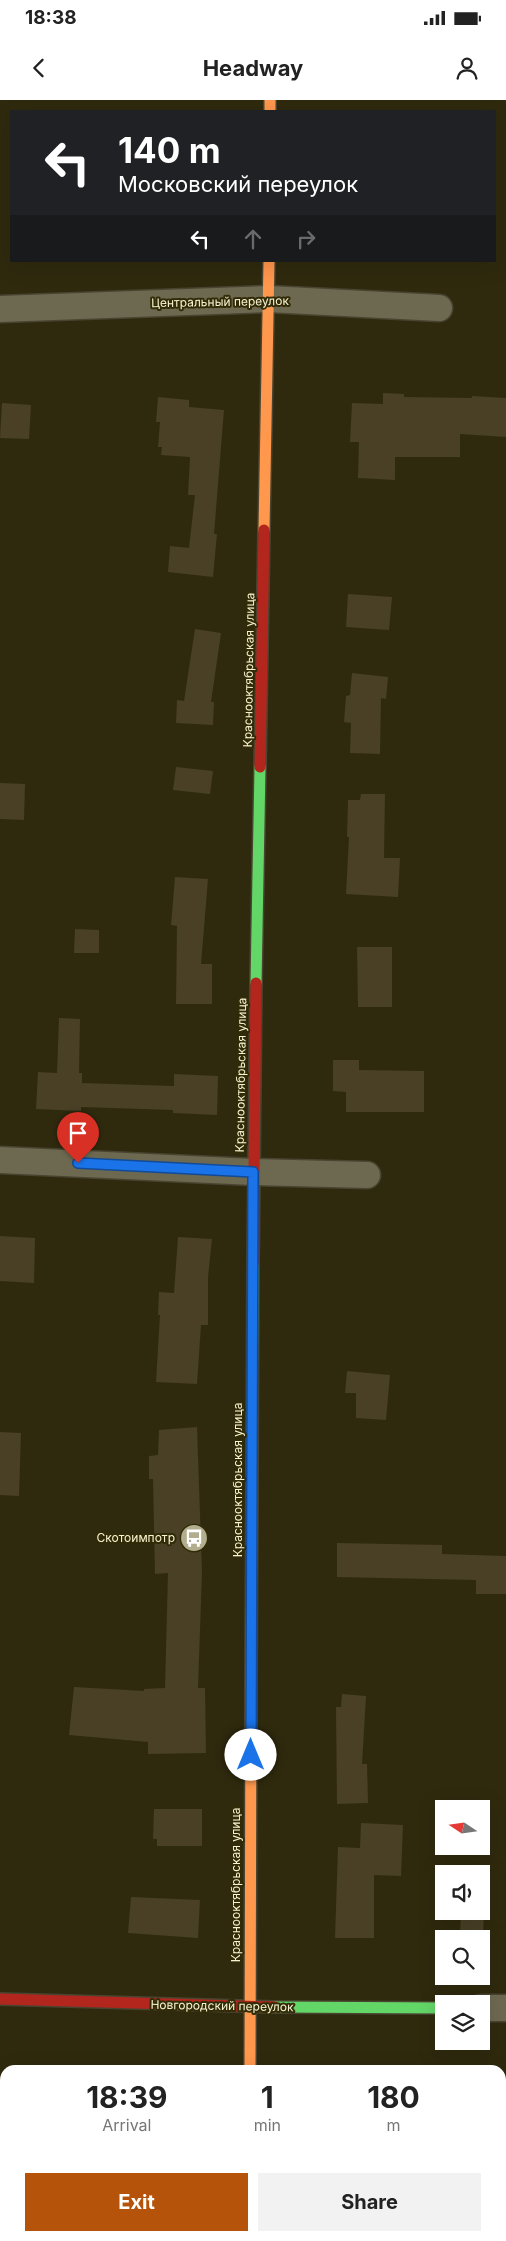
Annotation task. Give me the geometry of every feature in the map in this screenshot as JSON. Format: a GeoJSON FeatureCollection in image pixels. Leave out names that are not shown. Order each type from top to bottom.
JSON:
{"type":"FeatureCollection","features":[{"type":"Feature","properties":{"kind":"main road","name":"Краснооктябрьская улица"},"geometry":{"type":"LineString","coordinates":[[250,2065],[253,1172],[269,262]]}},
{"type":"Feature","properties":{"kind":"main road","name":"Новгородский переулок"},"geometry":{"type":"LineString","coordinates":[[0,2000],[250,2007],[435,2008]]}},
{"type":"Feature","properties":{"kind":"street","name":"Центральный переулок"},"geometry":{"type":"LineString","coordinates":[[0,309],[269,299],[439,308]]}},
{"type":"Feature","properties":{"kind":"street"},"geometry":{"type":"LineString","coordinates":[[0,1160],[253,1172],[367,1175]]}},
{"type":"Feature","properties":{"kind":"street"},"geometry":{"type":"LineString","coordinates":[[490,2008],[506,2008]]}},
{"type":"Feature","properties":{"kind":"building"},"geometry":{"type":"Polygon","coordinates":[[[383,393],[404,394],[404,397],[472,398],[472,396],[506,398],[506,437],[460,434],[460,457],[395,457],[395,480],[358,478],[359,442],[350,442],[352,403],[383,404],[383,393]]]}},
{"type":"Feature","properties":{"kind":"building"},"geometry":{"type":"Polygon","coordinates":[[[158,397],[189,400],[189,407],[224,410],[214,534],[217,534],[213,577],[168,572],[170,546],[189,548],[195,495],[188,495],[190,457],[161,455],[162,447],[158,447],[160,422],[156,422],[158,397]]]}},
{"type":"Feature","properties":{"kind":"building"},"geometry":{"type":"Polygon","coordinates":[[[2,403],[31,405],[29,439],[0,438],[2,403]]]}},
{"type":"Feature","properties":{"kind":"building"},"geometry":{"type":"Polygon","coordinates":[[[348,594],[392,597],[389,630],[346,627],[348,594]]]}},
{"type":"Feature","properties":{"kind":"building"},"geometry":{"type":"Polygon","coordinates":[[[195,629],[221,633],[211,702],[214,702],[213,725],[176,723],[177,700],[184,701],[195,629]]]}},
{"type":"Feature","properties":{"kind":"building"},"geometry":{"type":"Polygon","coordinates":[[[352,673],[388,677],[386,699],[381,698],[380,754],[350,753],[351,723],[344,722],[346,696],[350,695],[352,673]]]}},
{"type":"Feature","properties":{"kind":"building"},"geometry":{"type":"Polygon","coordinates":[[[176,767],[213,771],[210,794],[173,790],[176,767]]]}},
{"type":"Feature","properties":{"kind":"building"},"geometry":{"type":"Polygon","coordinates":[[[0,783],[25,784],[24,820],[0,819],[0,783]]]}},
{"type":"Feature","properties":{"kind":"building"},"geometry":{"type":"Polygon","coordinates":[[[361,794],[385,794],[384,858],[400,858],[398,897],[346,894],[349,837],[347,837],[348,800],[360,800],[361,794]]]}},
{"type":"Feature","properties":{"kind":"building"},"geometry":{"type":"Polygon","coordinates":[[[175,877],[208,879],[201,964],[212,964],[212,1004],[176,1004],[177,926],[171,925],[175,877]]]}},
{"type":"Feature","properties":{"kind":"building"},"geometry":{"type":"Polygon","coordinates":[[[75,929],[99,930],[99,953],[74,953],[75,929]]]}},
{"type":"Feature","properties":{"kind":"building"},"geometry":{"type":"Polygon","coordinates":[[[357,947],[392,947],[392,1007],[358,1007],[357,947]]]}},
{"type":"Feature","properties":{"kind":"building"},"geometry":{"type":"Polygon","coordinates":[[[59,1018],[80,1019],[79,1073],[82,1073],[82,1083],[174,1086],[174,1074],[218,1076],[217,1115],[173,1113],[173,1110],[81,1107],[81,1111],[36,1109],[38,1072],[57,1073],[59,1018]]]}},
{"type":"Feature","properties":{"kind":"building"},"geometry":{"type":"Polygon","coordinates":[[[333,1060],[359,1060],[359,1070],[424,1071],[424,1112],[346,1112],[346,1092],[333,1091],[333,1060]]]}},
{"type":"Feature","properties":{"kind":"building"},"geometry":{"type":"Polygon","coordinates":[[[0,1236],[35,1238],[34,1283],[0,1281],[0,1236]]]}},
{"type":"Feature","properties":{"kind":"building"},"geometry":{"type":"Polygon","coordinates":[[[178,1237],[212,1239],[208,1277],[208,1325],[201,1325],[197,1384],[156,1382],[160,1315],[158,1315],[159,1292],[174,1293],[178,1237]]]}},
{"type":"Feature","properties":{"kind":"building"},"geometry":{"type":"Polygon","coordinates":[[[347,1371],[390,1375],[386,1420],[356,1418],[356,1393],[345,1393],[347,1371]]]}},
{"type":"Feature","properties":{"kind":"building"},"geometry":{"type":"Polygon","coordinates":[[[197,1427],[202,1572],[198,1688],[205,1688],[206,1753],[148,1754],[148,1742],[69,1735],[74,1687],[144,1691],[144,1689],[165,1688],[168,1573],[155,1574],[153,1479],[149,1479],[149,1456],[158,1455],[159,1430],[197,1427]]]}},
{"type":"Feature","properties":{"kind":"building"},"geometry":{"type":"Polygon","coordinates":[[[0,1432],[21,1433],[19,1496],[0,1495],[0,1432]]]}},
{"type":"Feature","properties":{"kind":"building"},"geometry":{"type":"Polygon","coordinates":[[[337,1543],[442,1545],[442,1554],[506,1556],[506,1594],[476,1594],[476,1580],[337,1577],[337,1543]]]}},
{"type":"Feature","properties":{"kind":"building"},"geometry":{"type":"Polygon","coordinates":[[[342,1694],[366,1696],[362,1764],[367,1764],[368,1803],[337,1804],[336,1707],[341,1707],[342,1694]]]}},
{"type":"Feature","properties":{"kind":"building"},"geometry":{"type":"Polygon","coordinates":[[[154,1809],[202,1809],[202,1846],[157,1846],[157,1839],[153,1839],[154,1809]]]}},
{"type":"Feature","properties":{"kind":"building"},"geometry":{"type":"Polygon","coordinates":[[[361,1823],[403,1825],[401,1876],[374,1875],[374,1938],[335,1938],[338,1847],[360,1848],[361,1823]]]}},
{"type":"Feature","properties":{"kind":"building"},"geometry":{"type":"Polygon","coordinates":[[[131,1897],[200,1900],[198,1938],[128,1933],[131,1897]]]}},
{"type":"Feature","properties":{"kind":"building"},"geometry":{"type":"Polygon","coordinates":[[[461,1920],[484,1920],[483,1930],[460,1930],[461,1920]]]}},
{"type":"Feature","properties":{"kind":"traffic: fast"},"geometry":{"type":"LineString","coordinates":[[256,983],[260,767]]}},
{"type":"Feature","properties":{"kind":"traffic: fast"},"geometry":{"type":"LineString","coordinates":[[251,1685],[253,1265]]}},
{"type":"Feature","properties":{"kind":"traffic: fast"},"geometry":{"type":"LineString","coordinates":[[275,2007],[435,2008]]}},
{"type":"Feature","properties":{"kind":"traffic: slow"},"geometry":{"type":"LineString","coordinates":[[270,100],[270,110]]}},
{"type":"Feature","properties":{"kind":"traffic: slow"},"geometry":{"type":"LineString","coordinates":[[264,530],[269,262]]}},
{"type":"Feature","properties":{"kind":"traffic: slow"},"geometry":{"type":"LineString","coordinates":[[250,2065],[251,1685]]}},
{"type":"Feature","properties":{"kind":"traffic: jam"},"geometry":{"type":"LineString","coordinates":[[260,767],[264,530]]}},
{"type":"Feature","properties":{"kind":"traffic: jam"},"geometry":{"type":"LineString","coordinates":[[253,1265],[256,983]]}},
{"type":"Feature","properties":{"kind":"traffic: jam"},"geometry":{"type":"LineString","coordinates":[[0,1999],[275,2007]]}},
{"type":"Feature","properties":{"kind":"place","name":"Скотоимпотр"},"geometry":{"type":"Point","coordinates":[194,1538]}},
{"type":"Feature","properties":{"kind":"route"},"geometry":{"type":"LineString","coordinates":[[78,1163],[253,1172],[251,1755]]}}]}
